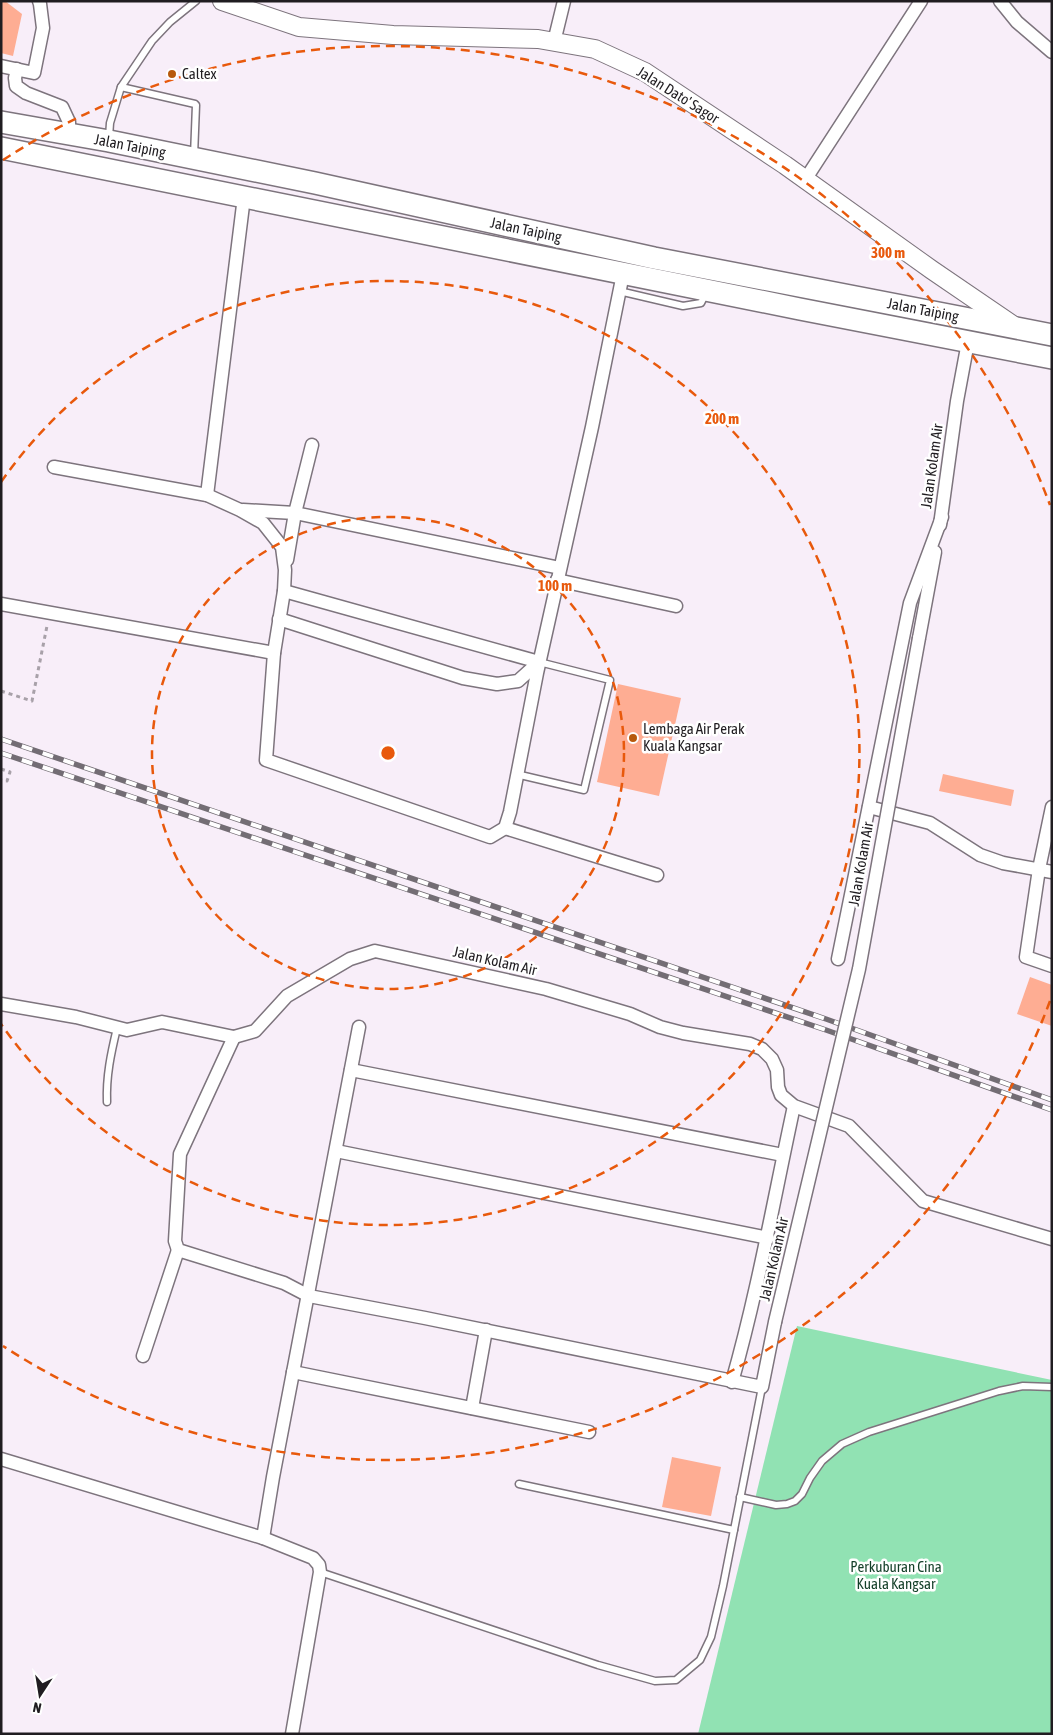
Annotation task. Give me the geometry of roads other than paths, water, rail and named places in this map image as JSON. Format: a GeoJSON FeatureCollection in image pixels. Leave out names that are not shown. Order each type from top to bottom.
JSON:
{"type":"FeatureCollection","features":[{"type":"Feature","properties":{"kind":"highway","name":"Jalan Taiping"},"geometry":{"type":"LineString","coordinates":[[1,122],[109,141],[325,185],[654,258],[1052,335]]}},
{"type":"Feature","properties":{"kind":"highway","name":"Jalan Taiping"},"geometry":{"type":"LineString","coordinates":[[1,148],[244,197],[621,283],[706,291],[1052,358]]}},
{"type":"Feature","properties":{"kind":"highway"},"geometry":{"type":"LineString","coordinates":[[201,161],[234,181],[240,187],[244,197]]}},
{"type":"Feature","properties":{"kind":"highway"},"geometry":{"type":"LineString","coordinates":[[581,242],[608,258],[621,283]]}},
{"type":"Feature","properties":{"kind":"highway"},"geometry":{"type":"LineString","coordinates":[[932,312],[968,342]]}},
{"type":"Feature","properties":{"kind":"main road","name":"Jalan Dato' Sagor"},"geometry":{"type":"LineString","coordinates":[[224,2],[299,27],[393,35],[538,39],[595,49],[645,72],[805,180],[1018,329]]}},
{"type":"Feature","properties":{"kind":"street"},"geometry":{"type":"LineString","coordinates":[[1,66],[34,73],[43,28],[38,1]]}},
{"type":"Feature","properties":{"kind":"street"},"geometry":{"type":"LineString","coordinates":[[554,42],[564,1]]}},
{"type":"Feature","properties":{"kind":"street"},"geometry":{"type":"LineString","coordinates":[[805,180],[921,1]]}},
{"type":"Feature","properties":{"kind":"street"},"geometry":{"type":"LineString","coordinates":[[1000,1],[1018,22],[1052,52]]}},
{"type":"Feature","properties":{"kind":"street"},"geometry":{"type":"LineString","coordinates":[[17,69],[16,86],[62,107],[69,122],[69,135]]}},
{"type":"Feature","properties":{"kind":"street"},"geometry":{"type":"LineString","coordinates":[[207,495],[244,197]]}},
{"type":"Feature","properties":{"kind":"street"},"geometry":{"type":"LineString","coordinates":[[505,828],[621,283]]}},
{"type":"Feature","properties":{"kind":"street","name":"Jalan Kolam Air"},"geometry":{"type":"LineString","coordinates":[[762,1387],[775,1322],[859,969],[942,517],[957,401],[968,342]]}},
{"type":"Feature","properties":{"kind":"street"},"geometry":{"type":"LineString","coordinates":[[312,445],[295,513],[285,570],[284,591],[274,652],[266,760],[490,836],[505,828],[657,875]]}},
{"type":"Feature","properties":{"kind":"street"},"geometry":{"type":"LineString","coordinates":[[54,467],[207,495],[240,510],[264,524],[282,547],[285,570]]}},
{"type":"Feature","properties":{"kind":"street"},"geometry":{"type":"LineString","coordinates":[[240,510],[295,513],[559,574],[676,606]]}},
{"type":"Feature","properties":{"kind":"street"},"geometry":{"type":"LineString","coordinates":[[838,959],[910,604],[942,517]]}},
{"type":"Feature","properties":{"kind":"street"},"geometry":{"type":"LineString","coordinates":[[284,591],[539,662]]}},
{"type":"Feature","properties":{"kind":"street"},"geometry":{"type":"LineString","coordinates":[[1,604],[274,652]]}},
{"type":"Feature","properties":{"kind":"street"},"geometry":{"type":"LineString","coordinates":[[279,618],[463,678],[497,684],[518,681],[539,662]]}},
{"type":"Feature","properties":{"kind":"street"},"geometry":{"type":"LineString","coordinates":[[869,807],[930,823],[980,855],[1004,863],[1046,870]]}},
{"type":"Feature","properties":{"kind":"street"},"geometry":{"type":"LineString","coordinates":[[1052,808],[1046,870],[1026,957],[1052,966]]}},
{"type":"Feature","properties":{"kind":"street","name":"Jalan Kolam Air"},"geometry":{"type":"LineString","coordinates":[[234,1038],[255,1031],[287,996],[350,959],[375,951],[546,989],[630,1014],[660,1027],[683,1033],[750,1044],[762,1049],[772,1059],[777,1070],[780,1095],[794,1106]]}},
{"type":"Feature","properties":{"kind":"street"},"geometry":{"type":"LineString","coordinates":[[1,1004],[76,1017],[127,1030],[162,1022],[234,1038],[180,1154],[175,1241],[178,1250],[143,1356]]}},
{"type":"Feature","properties":{"kind":"street"},"geometry":{"type":"LineString","coordinates":[[264,1538],[273,1477],[359,1027]]}},
{"type":"Feature","properties":{"kind":"street"},"geometry":{"type":"LineString","coordinates":[[351,1070],[783,1155]]}},
{"type":"Feature","properties":{"kind":"street"},"geometry":{"type":"LineString","coordinates":[[732,1382],[768,1238],[794,1106],[849,1126],[923,1201],[1052,1239]]}},
{"type":"Feature","properties":{"kind":"street"},"geometry":{"type":"LineString","coordinates":[[336,1151],[768,1238]]}},
{"type":"Feature","properties":{"kind":"street"},"geometry":{"type":"LineString","coordinates":[[178,1250],[284,1283],[309,1296],[486,1330],[762,1387]]}},
{"type":"Feature","properties":{"kind":"street"},"geometry":{"type":"LineString","coordinates":[[472,1408],[486,1330]]}},
{"type":"Feature","properties":{"kind":"street"},"geometry":{"type":"LineString","coordinates":[[294,1372],[589,1432]]}},
{"type":"Feature","properties":{"kind":"street"},"geometry":{"type":"LineString","coordinates":[[1,1459],[264,1538],[313,1558],[319,1565],[320,1572],[292,1734]]}},
{"type":"Feature","properties":{"kind":"lane"},"geometry":{"type":"LineString","coordinates":[[109,141],[110,123],[121,87],[152,41],[170,22],[196,1]]}},
{"type":"Feature","properties":{"kind":"lane"},"geometry":{"type":"LineString","coordinates":[[121,87],[195,104],[201,161]]}},
{"type":"Feature","properties":{"kind":"lane"},"geometry":{"type":"LineString","coordinates":[[516,774],[584,790],[610,680],[539,662]]}},
{"type":"Feature","properties":{"kind":"lane"},"geometry":{"type":"LineString","coordinates":[[107,1102],[106,1081],[117,1028]]}},
{"type":"Feature","properties":{"kind":"lane"},"geometry":{"type":"LineString","coordinates":[[740,1497],[776,1505],[788,1504],[795,1501],[802,1494],[822,1461],[842,1444],[869,1432],[998,1391],[1023,1386],[1052,1387]]}},
{"type":"Feature","properties":{"kind":"lane"},"geometry":{"type":"LineString","coordinates":[[320,1572],[598,1665],[655,1680],[676,1680],[700,1660],[711,1638],[762,1387]]}},
{"type":"Feature","properties":{"kind":"lane"},"geometry":{"type":"LineString","coordinates":[[519,1484],[734,1530]]}},
{"type":"Feature","properties":{"kind":"railway"},"geometry":{"type":"LineString","coordinates":[[1,739],[826,1019],[1052,1100]]}},
{"type":"Feature","properties":{"kind":"railway"},"geometry":{"type":"LineString","coordinates":[[1,753],[826,1030],[1052,1110]]}},
{"type":"Feature","properties":{"kind":"place","name":"Caltex"},"geometry":{"type":"Point","coordinates":[172,74]}},
{"type":"Feature","properties":{"kind":"place","name":"Lembaga Air Perak Kuala Kangsar"},"geometry":{"type":"Point","coordinates":[633,738]}},
{"type":"Feature","properties":{"kind":"park label","name":"Perkuburan Cina Kuala Kangsar"},"geometry":{"type":"Point","coordinates":[896,1576]}}]}
